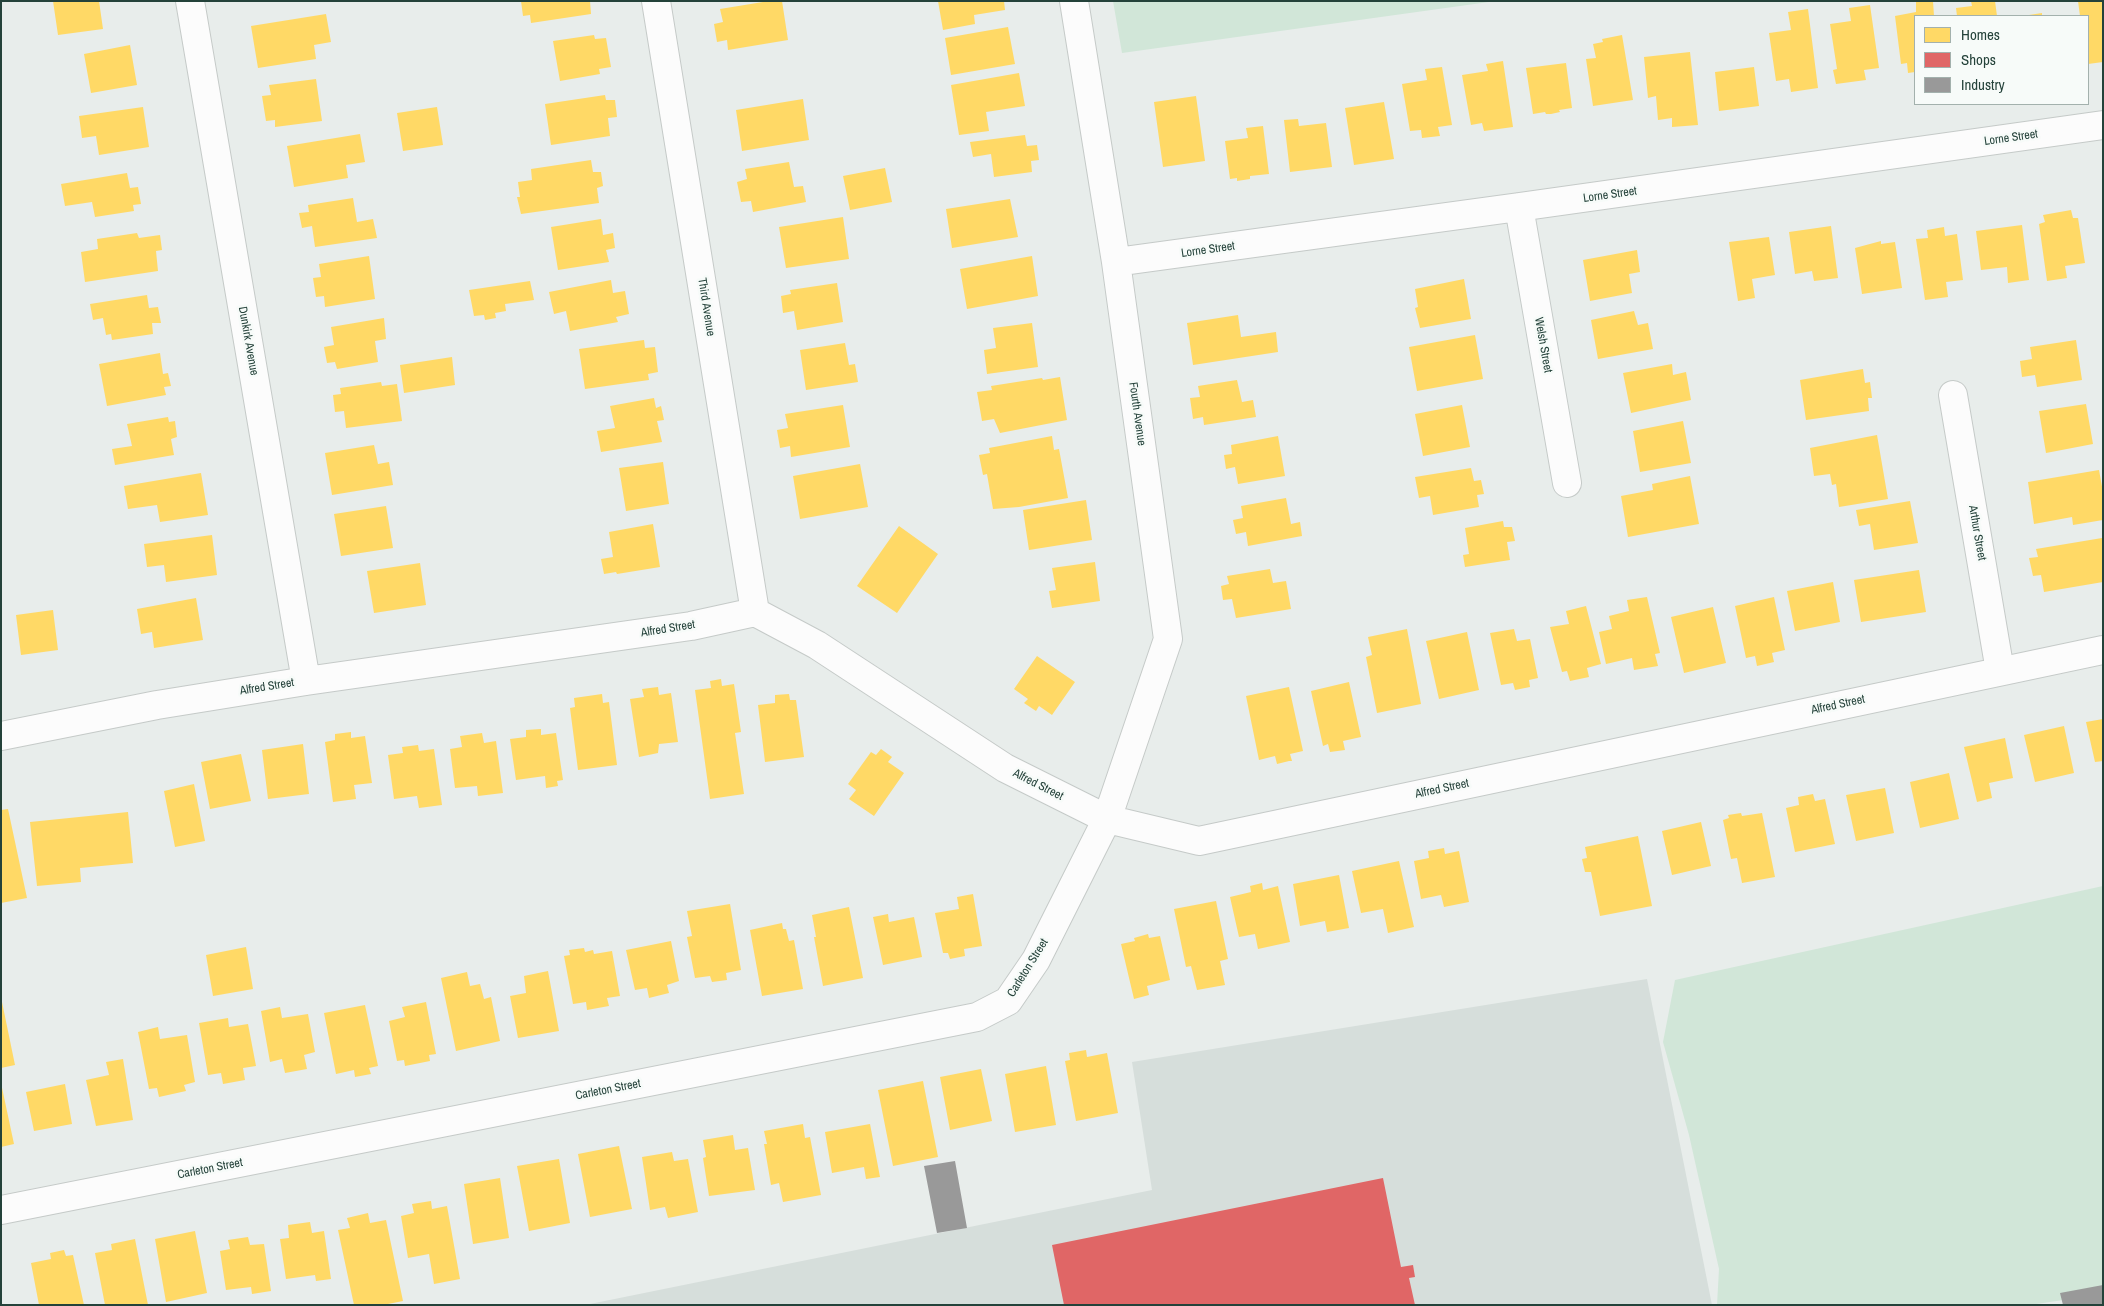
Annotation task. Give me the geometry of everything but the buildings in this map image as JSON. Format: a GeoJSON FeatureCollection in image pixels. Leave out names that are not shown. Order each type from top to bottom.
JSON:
{"type":"FeatureCollection","features":[{"type":"Feature","properties":{"kind":"street","name":"Dunkirk Avenue"},"geometry":{"type":"LineString","coordinates":[[190,1],[306,680]]}},
{"type":"Feature","properties":{"kind":"street","name":"Third Avenue"},"geometry":{"type":"LineString","coordinates":[[656,1],[755,612]]}},
{"type":"Feature","properties":{"kind":"street","name":"Fourth Avenue"},"geometry":{"type":"LineString","coordinates":[[1074,1],[1116,262],[1168,639],[1106,819]]}},
{"type":"Feature","properties":{"kind":"street","name":"Lorne Street"},"geometry":{"type":"LineString","coordinates":[[1116,262],[1519,208],[2103,124]]}},
{"type":"Feature","properties":{"kind":"street","name":"Welsh Street"},"geometry":{"type":"LineString","coordinates":[[1519,208],[1567,483]]}},
{"type":"Feature","properties":{"kind":"street","name":"Arthur Street"},"geometry":{"type":"LineString","coordinates":[[1953,395],[2000,671]]}},
{"type":"Feature","properties":{"kind":"street","name":"Alfred Street"},"geometry":{"type":"LineString","coordinates":[[1,736],[157,705],[306,680],[691,626],[755,612],[817,645],[1005,768],[1106,819],[1199,841],[2103,650]]}},
{"type":"Feature","properties":{"kind":"street","name":"Carleton Street"},"geometry":{"type":"LineString","coordinates":[[1,1210],[977,1017],[1008,1001],[1036,960],[1106,819]]}},
{"type":"Feature","properties":{"kind":"shaded area"},"geometry":{"type":"Polygon","coordinates":[[[1647,979],[1712,1305],[585,1305],[1152,1190],[1132,1062],[1647,979]]]}},
{"type":"Feature","properties":{"kind":"green space"},"geometry":{"type":"Polygon","coordinates":[[[1113,1],[1496,1],[1122,53],[1113,1]]]}},
{"type":"Feature","properties":{"kind":"green space"},"geometry":{"type":"Polygon","coordinates":[[[2103,886],[2103,1294],[2030,1305],[1717,1305],[1719,1269],[1689,1135],[1663,1042],[1675,980],[2103,886]]]}}]}
